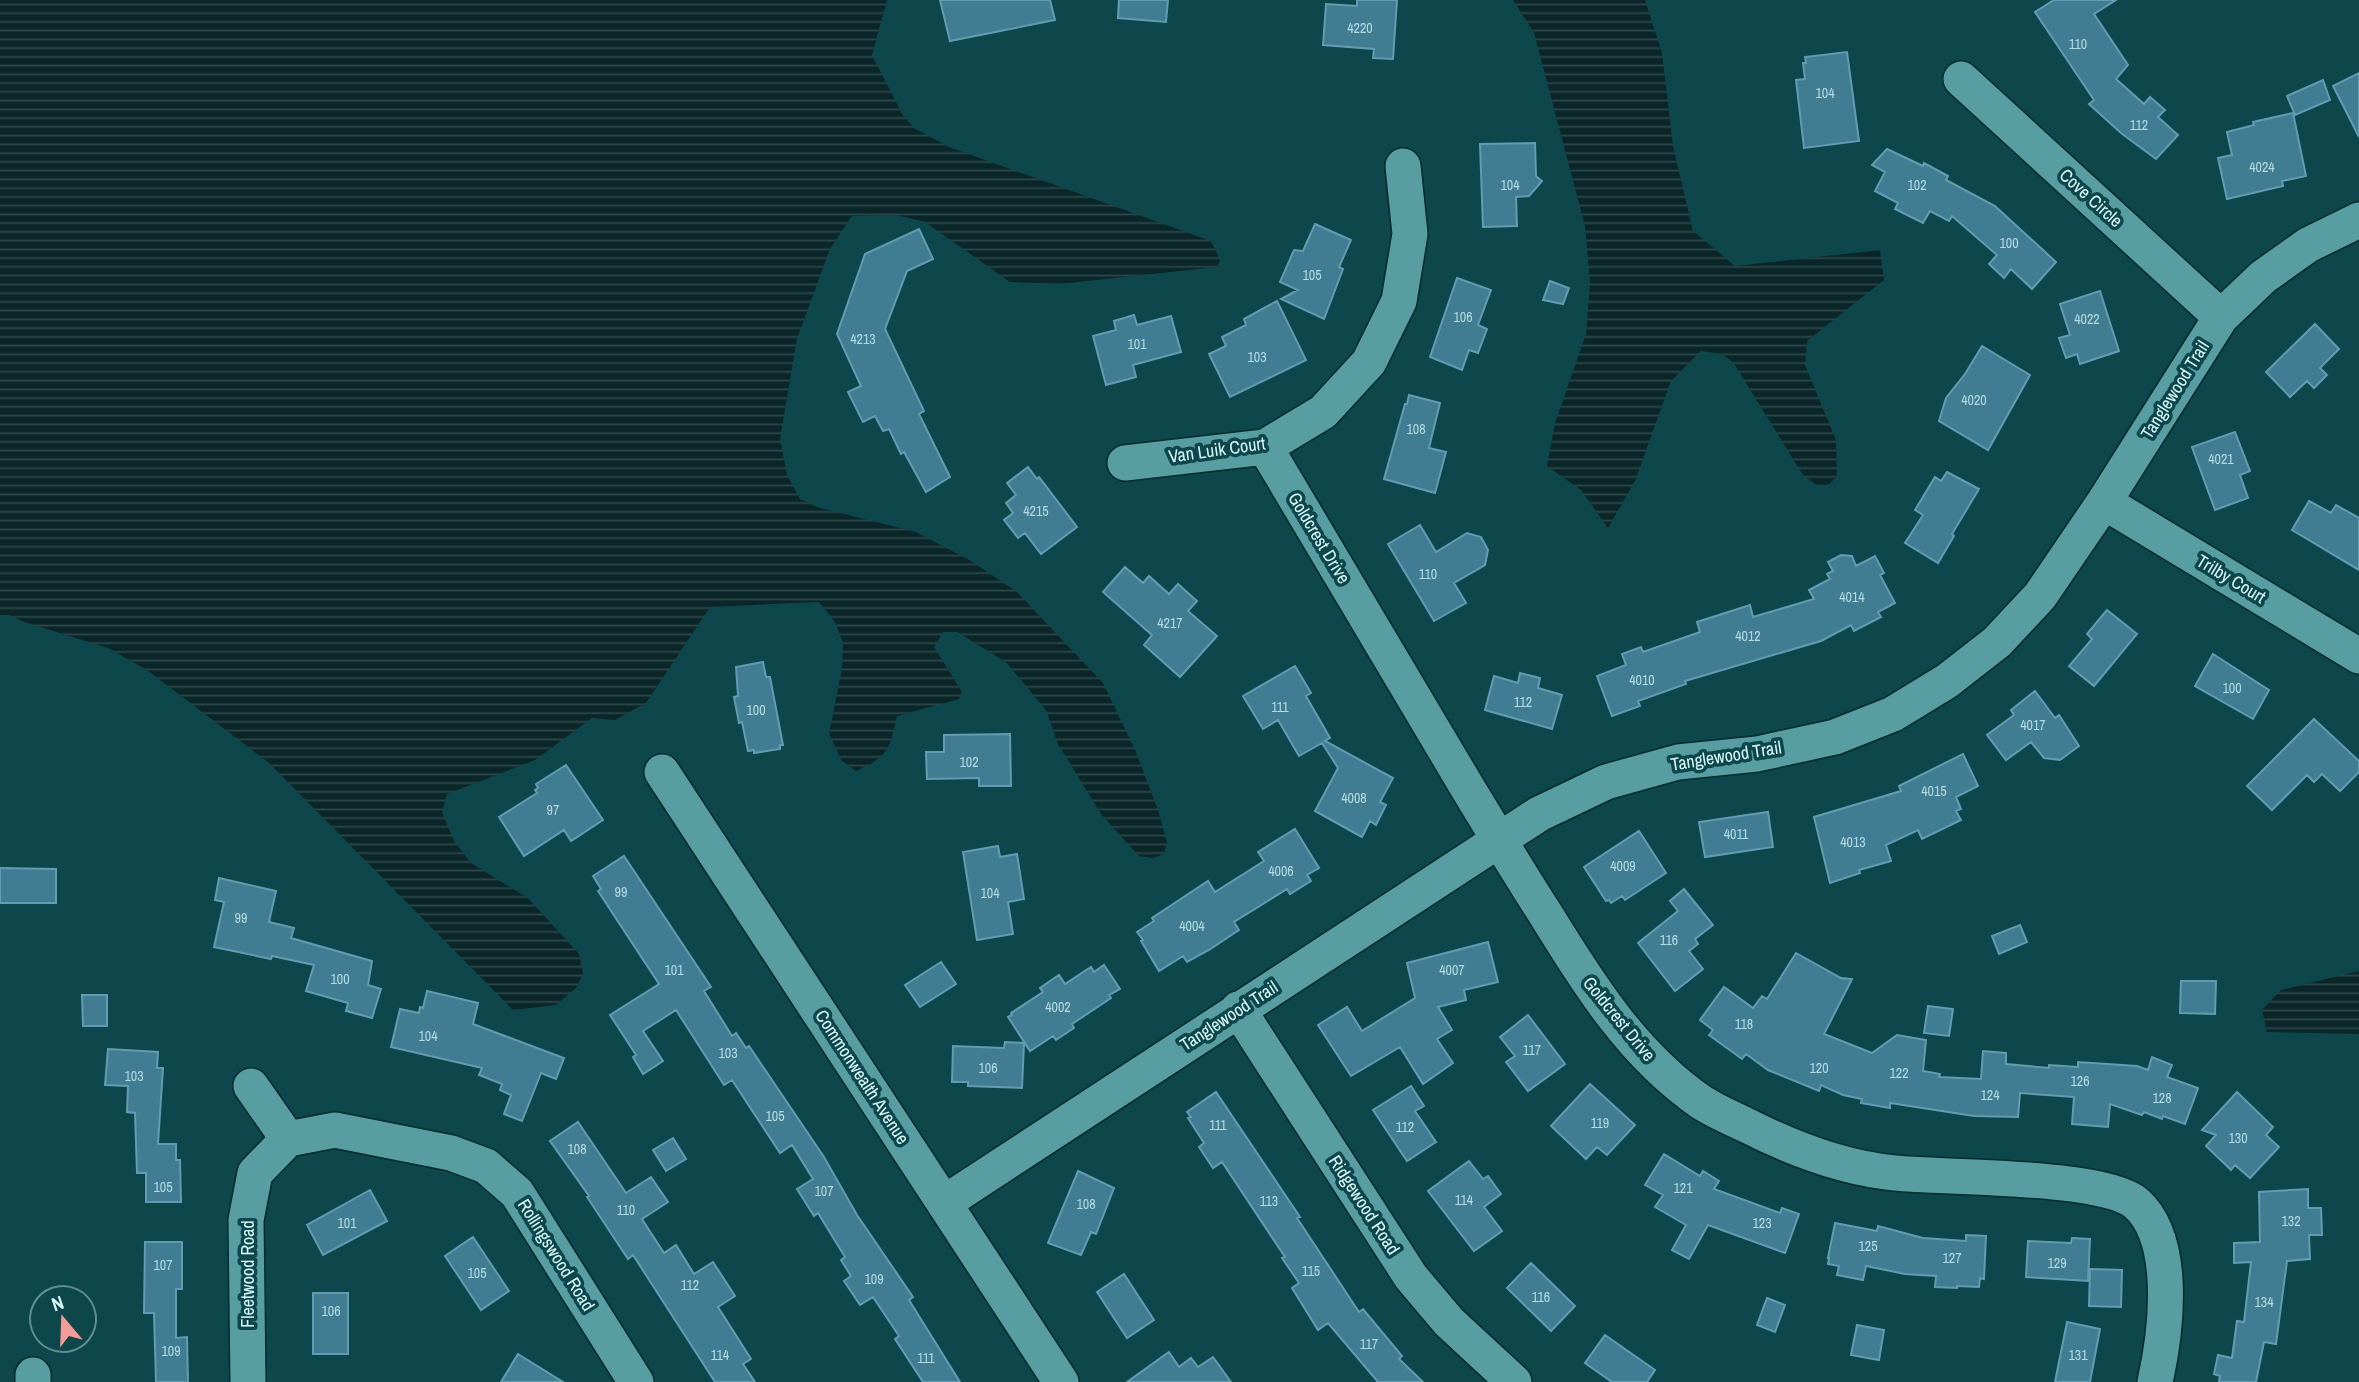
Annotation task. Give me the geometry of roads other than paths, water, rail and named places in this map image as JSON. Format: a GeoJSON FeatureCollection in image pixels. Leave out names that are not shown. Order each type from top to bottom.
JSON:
{"type":"FeatureCollection","features":[{"type":"Feature","properties":{"kind":"street","name":"Cove Circle"},"geometry":{"type":"LineString","coordinates":[[1961,79],[2221,317]]}},
{"type":"Feature","properties":{"kind":"street","name":"Van Luik Court"},"geometry":{"type":"LineString","coordinates":[[1125,463],[1265,447],[1323,412],[1368,362],[1399,301],[1410,234],[1403,166]]}},
{"type":"Feature","properties":{"kind":"street","name":"Tanglewood Trail"},"geometry":{"type":"LineString","coordinates":[[944,1203],[1539,814],[1606,782],[1678,762],[1757,754],[1835,737],[1893,714],[1947,681],[1997,642],[2040,596],[2104,502],[2221,317],[2263,277],[2308,246],[2359,220]]}},
{"type":"Feature","properties":{"kind":"street","name":"Goldcrest Drive"},"geometry":{"type":"LineString","coordinates":[[1265,447],[1499,841],[1603,1004],[1646,1055],[1702,1102],[1779,1142],[1814,1156],[1894,1173],[2074,1184],[2108,1190],[2136,1203],[2156,1234],[2166,1280],[2164,1327],[2155,1382]]}},
{"type":"Feature","properties":{"kind":"street","name":"Trilby Court"},"geometry":{"type":"LineString","coordinates":[[2104,502],[2359,656]]}},
{"type":"Feature","properties":{"kind":"street","name":"Commonwealth Avenue"},"geometry":{"type":"LineString","coordinates":[[662,772],[1061,1382]]}},
{"type":"Feature","properties":{"kind":"street","name":"Ridgewood Road"},"geometry":{"type":"LineString","coordinates":[[1238,1009],[1411,1277],[1449,1322],[1514,1382]]}},
{"type":"Feature","properties":{"kind":"street"},"geometry":{"type":"LineString","coordinates":[[251,1086],[288,1139]]}},
{"type":"Feature","properties":{"kind":"street","name":"Rollingswood Road"},"geometry":{"type":"LineString","coordinates":[[288,1139],[335,1130],[450,1153],[486,1166],[517,1193],[636,1382]]}},
{"type":"Feature","properties":{"kind":"street","name":"Fleetwood Road"},"geometry":{"type":"LineString","coordinates":[[248,1382],[246,1220],[255,1172],[288,1139]]}},
{"type":"Feature","properties":{"kind":"water"},"geometry":{"type":"Polygon","coordinates":[[[0,0],[887,0],[872,55],[902,114],[914,128],[949,147],[1211,241],[1220,260],[1217,267],[1060,284],[1010,282],[925,222],[896,215],[852,216],[830,249],[797,339],[780,439],[787,475],[800,499],[817,507],[916,532],[971,561],[1017,592],[1103,683],[1136,752],[1159,813],[1167,843],[1164,854],[1153,858],[1139,856],[1101,814],[1058,744],[1046,710],[1006,662],[957,632],[943,632],[934,647],[962,692],[959,699],[897,716],[886,751],[875,761],[856,771],[841,760],[829,733],[842,669],[843,643],[835,622],[819,602],[710,607],[646,703],[615,720],[592,718],[535,760],[447,794],[442,812],[454,841],[471,863],[528,898],[579,954],[583,974],[576,988],[556,1005],[513,1010],[269,763],[147,670],[108,648],[9,615],[0,615],[0,0]]]}},
{"type":"Feature","properties":{"kind":"water"},"geometry":{"type":"Polygon","coordinates":[[[1513,0],[1645,0],[1662,53],[1673,146],[1693,231],[1735,266],[1880,250],[1884,280],[1807,341],[1805,365],[1836,440],[1837,477],[1828,485],[1816,485],[1803,475],[1733,362],[1721,354],[1701,351],[1671,381],[1635,481],[1608,528],[1581,490],[1547,466],[1555,423],[1586,334],[1590,283],[1585,226],[1534,33],[1513,0]]]}},
{"type":"Feature","properties":{"kind":"water"},"geometry":{"type":"Polygon","coordinates":[[[2359,971],[2359,1034],[2267,1032],[2262,1010],[2281,990],[2359,971]]]}}]}
